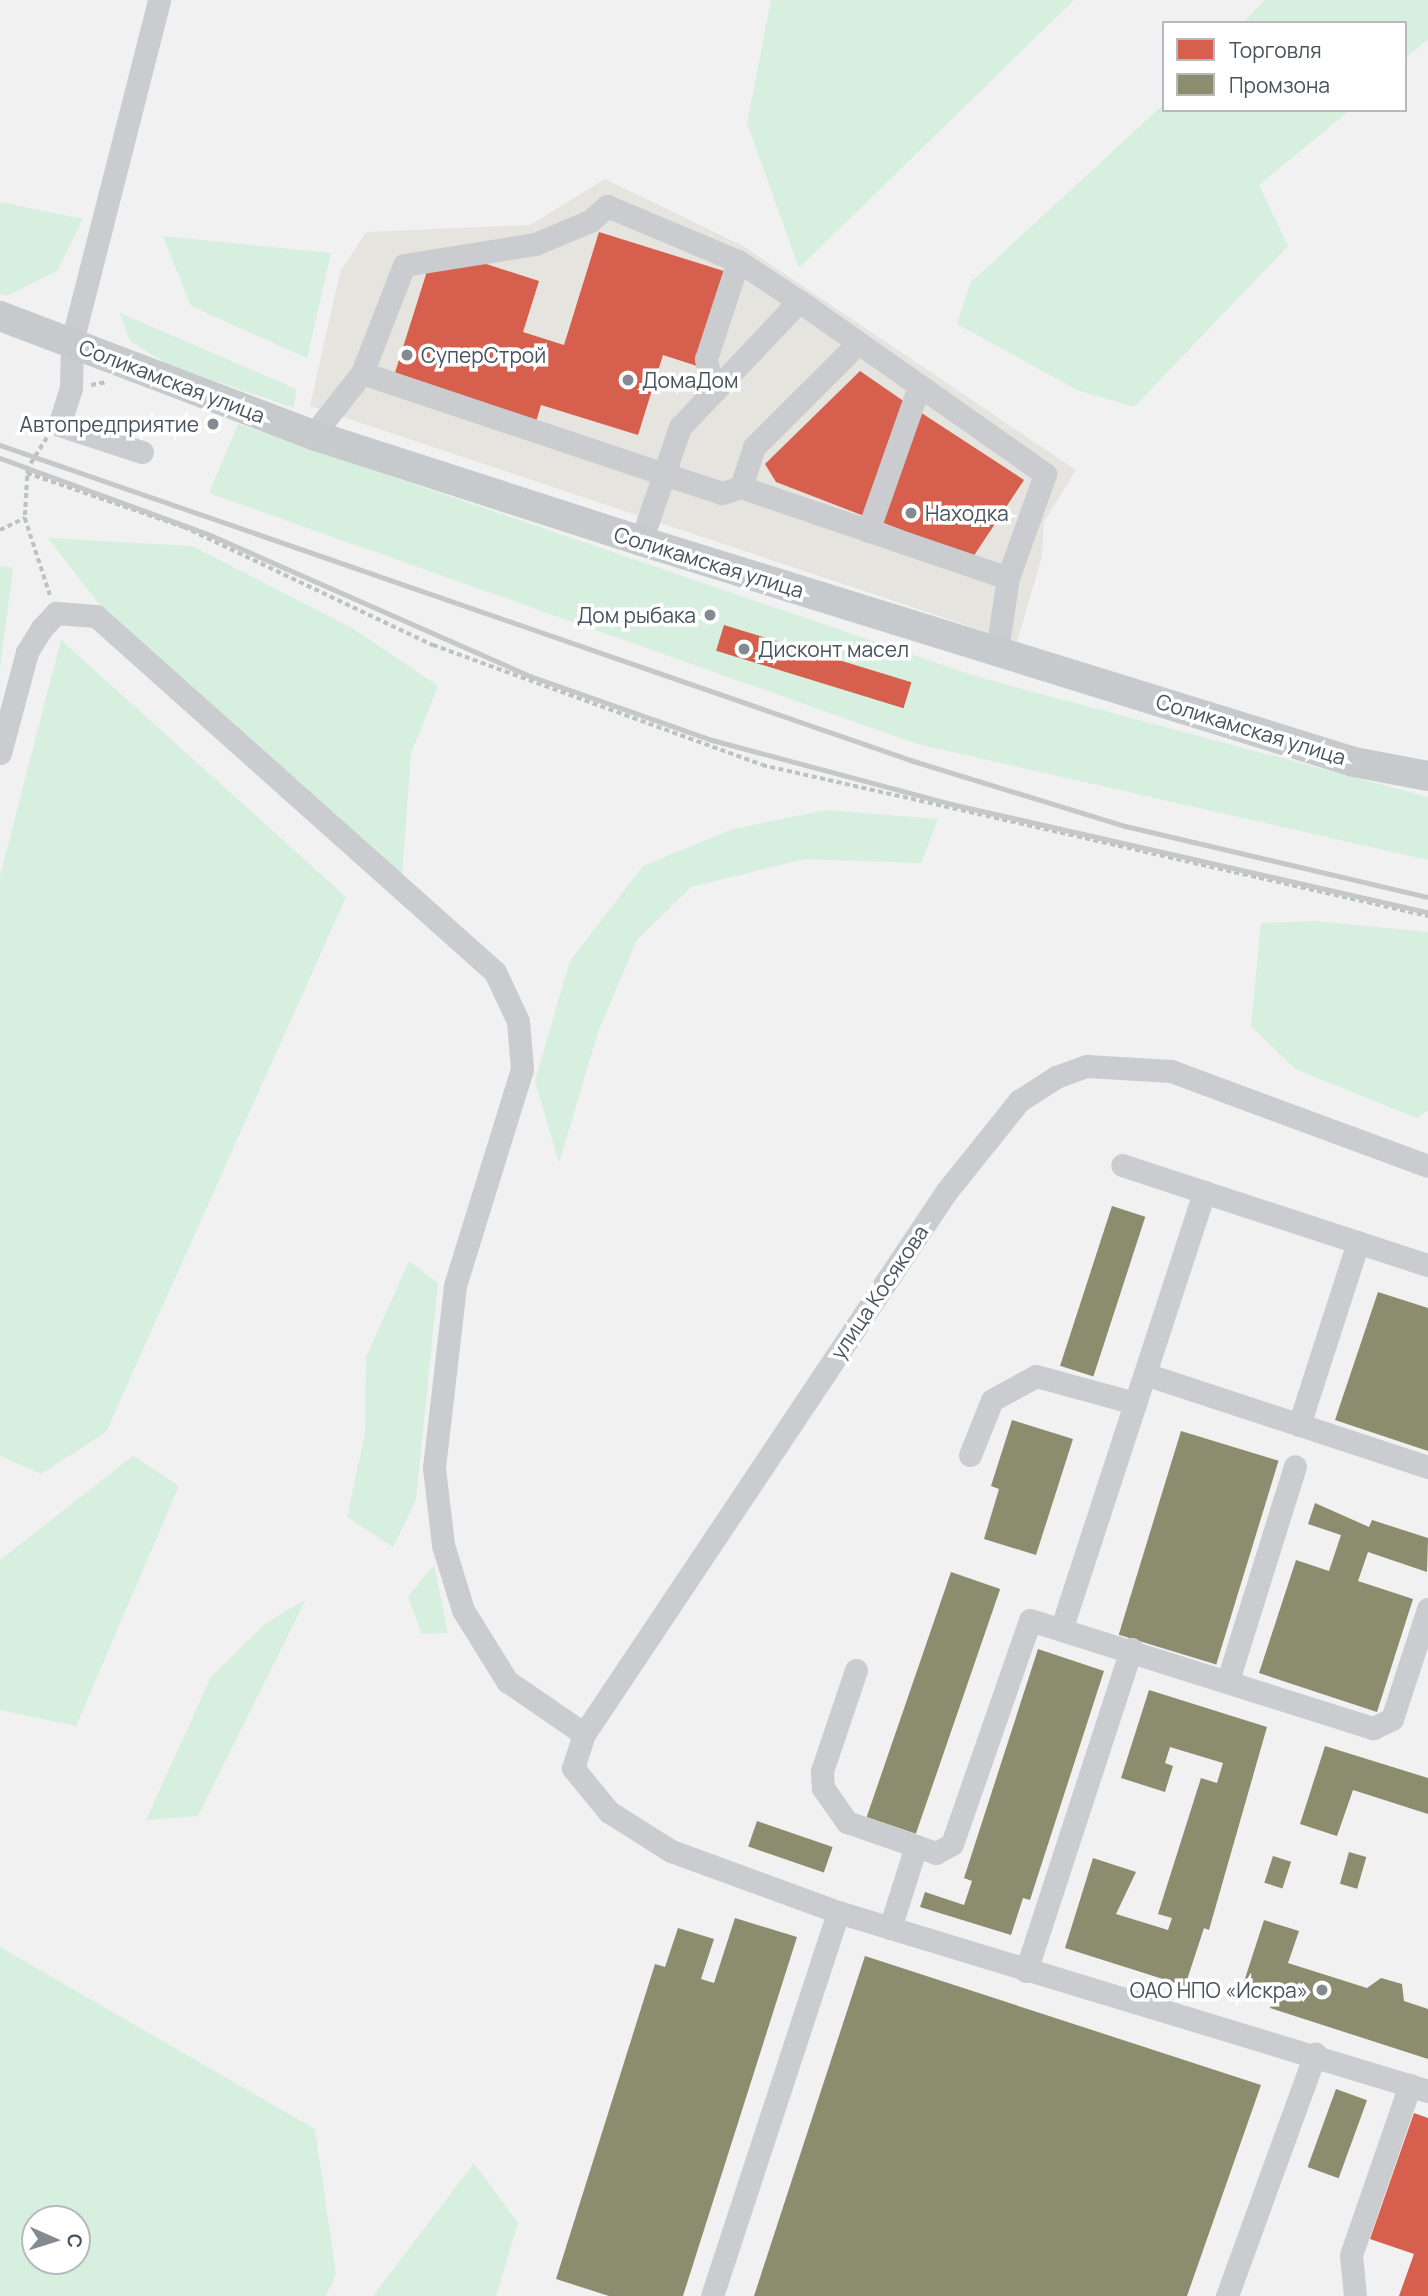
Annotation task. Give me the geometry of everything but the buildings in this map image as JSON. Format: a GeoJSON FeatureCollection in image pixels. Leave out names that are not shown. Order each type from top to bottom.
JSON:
{"type":"FeatureCollection","features":[{"type":"Feature","properties":{"kind":"main road","name":"Соликамская улица"},"geometry":{"type":"LineString","coordinates":[[0,316],[313,435],[641,541],[1354,762],[1428,776]]}},
{"type":"Feature","properties":{"kind":"street"},"geometry":{"type":"LineString","coordinates":[[142,452],[59,425],[71,387],[72,342],[159,0]]}},
{"type":"Feature","properties":{"kind":"street"},"geometry":{"type":"LineString","coordinates":[[313,435],[362,373],[408,263],[535,244],[590,221],[607,206],[738,261],[799,300],[1045,474],[1008,579],[997,650]]}},
{"type":"Feature","properties":{"kind":"street"},"geometry":{"type":"LineString","coordinates":[[713,392],[706,359],[738,261]]}},
{"type":"Feature","properties":{"kind":"street"},"geometry":{"type":"LineString","coordinates":[[641,541],[680,427],[799,300]]}},
{"type":"Feature","properties":{"kind":"street"},"geometry":{"type":"LineString","coordinates":[[741,487],[754,447],[858,343]]}},
{"type":"Feature","properties":{"kind":"street"},"geometry":{"type":"LineString","coordinates":[[362,373],[722,493],[741,487],[1008,579]]}},
{"type":"Feature","properties":{"kind":"street"},"geometry":{"type":"LineString","coordinates":[[868,531],[919,386]]}},
{"type":"Feature","properties":{"kind":"street"},"geometry":{"type":"LineString","coordinates":[[0,753],[27,652],[56,613],[96,616],[495,972],[518,1021],[522,1069],[455,1286],[434,1468],[443,1545],[463,1610],[508,1681],[584,1734]]}},
{"type":"Feature","properties":{"kind":"street","name":"улица Косякова"},"geometry":{"type":"LineString","coordinates":[[838,1912],[649,1838],[609,1812],[573,1768],[584,1734],[946,1192],[1019,1101],[1055,1077],[1087,1066],[1171,1071],[1428,1166]]}},
{"type":"Feature","properties":{"kind":"street"},"geometry":{"type":"LineString","coordinates":[[1122,1165],[1428,1265]]}},
{"type":"Feature","properties":{"kind":"street"},"geometry":{"type":"LineString","coordinates":[[1062,1627],[1204,1192]]}},
{"type":"Feature","properties":{"kind":"street"},"geometry":{"type":"LineString","coordinates":[[1299,1425],[1358,1242]]}},
{"type":"Feature","properties":{"kind":"street"},"geometry":{"type":"LineString","coordinates":[[970,1455],[992,1400],[1042,1374],[1135,1403]]}},
{"type":"Feature","properties":{"kind":"street"},"geometry":{"type":"LineString","coordinates":[[1144,1374],[1428,1467]]}},
{"type":"Feature","properties":{"kind":"street"},"geometry":{"type":"LineString","coordinates":[[1228,1681],[1295,1466]]}},
{"type":"Feature","properties":{"kind":"street"},"geometry":{"type":"LineString","coordinates":[[856,1670],[822,1771],[823,1788],[847,1822],[936,1853],[952,1844],[1022,1628],[1039,1619],[1228,1681],[1385,1727],[1428,1609]]}},
{"type":"Feature","properties":{"kind":"street"},"geometry":{"type":"LineString","coordinates":[[1026,1971],[1131,1649]]}},
{"type":"Feature","properties":{"kind":"street"},"geometry":{"type":"LineString","coordinates":[[890,1928],[916,1846]]}},
{"type":"Feature","properties":{"kind":"street"},"geometry":{"type":"LineString","coordinates":[[712,2296],[838,1912],[1026,1971],[1315,2053],[1419,2088],[1351,2255],[1355,2296]]}},
{"type":"Feature","properties":{"kind":"street"},"geometry":{"type":"LineString","coordinates":[[1227,2296],[1315,2053]]}},
{"type":"Feature","properties":{"kind":"path"},"geometry":{"type":"LineString","coordinates":[[56,613],[25,518],[27,473],[31,456],[59,425]]}},
{"type":"Feature","properties":{"kind":"path"},"geometry":{"type":"LineString","coordinates":[[27,473],[184,527],[433,645],[762,765],[1428,916]]}},
{"type":"Feature","properties":{"kind":"path"},"geometry":{"type":"LineString","coordinates":[[0,530],[25,518]]}},
{"type":"Feature","properties":{"kind":"shaded area"},"geometry":{"type":"Polygon","coordinates":[[[605,179],[745,247],[1076,470],[1044,522],[1042,556],[1017,642],[310,406],[340,272],[366,232],[530,225],[605,179]]]}},
{"type":"Feature","properties":{"kind":"green space"},"geometry":{"type":"Polygon","coordinates":[[[771,0],[1074,0],[799,268],[747,123],[771,0]]]}},
{"type":"Feature","properties":{"kind":"green space"},"geometry":{"type":"Polygon","coordinates":[[[1265,0],[1428,0],[1428,39],[1407,57],[1407,21],[1245,21],[1265,0]]]}},
{"type":"Feature","properties":{"kind":"green space"},"geometry":{"type":"Polygon","coordinates":[[[1162,106],[1162,112],[1348,112],[1259,185],[1288,246],[1134,407],[1077,390],[957,324],[970,283],[1162,106]]]}},
{"type":"Feature","properties":{"kind":"green space"},"geometry":{"type":"Polygon","coordinates":[[[0,202],[83,219],[57,271],[6,296],[0,294],[0,202]]]}},
{"type":"Feature","properties":{"kind":"green space"},"geometry":{"type":"Polygon","coordinates":[[[163,236],[331,253],[307,358],[191,306],[163,236]]]}},
{"type":"Feature","properties":{"kind":"green space"},"geometry":{"type":"Polygon","coordinates":[[[120,313],[296,389],[294,408],[169,365],[130,341],[120,313]]]}},
{"type":"Feature","properties":{"kind":"green space"},"geometry":{"type":"Polygon","coordinates":[[[238,424],[978,677],[1428,797],[1428,860],[917,744],[209,493],[238,424]]]}},
{"type":"Feature","properties":{"kind":"green space"},"geometry":{"type":"Polygon","coordinates":[[[48,538],[192,546],[352,628],[438,686],[411,753],[402,877],[112,621],[48,538]]]}},
{"type":"Feature","properties":{"kind":"green space"},"geometry":{"type":"Polygon","coordinates":[[[0,566],[13,568],[0,669],[0,566]]]}},
{"type":"Feature","properties":{"kind":"green space"},"geometry":{"type":"Polygon","coordinates":[[[61,640],[346,897],[106,1432],[41,1474],[0,1456],[0,876],[61,640]]]}},
{"type":"Feature","properties":{"kind":"green space"},"geometry":{"type":"Polygon","coordinates":[[[826,810],[938,819],[921,863],[805,859],[691,887],[637,940],[598,1032],[559,1163],[535,1081],[570,961],[643,866],[733,829],[826,810]]]}},
{"type":"Feature","properties":{"kind":"green space"},"geometry":{"type":"Polygon","coordinates":[[[1315,921],[1428,932],[1428,1110],[1417,1118],[1295,1069],[1251,1026],[1261,923],[1315,921]]]}},
{"type":"Feature","properties":{"kind":"green space"},"geometry":{"type":"Polygon","coordinates":[[[409,1261],[438,1283],[416,1500],[393,1547],[347,1517],[365,1433],[366,1357],[409,1261]]]}},
{"type":"Feature","properties":{"kind":"green space"},"geometry":{"type":"Polygon","coordinates":[[[133,1456],[179,1486],[76,1726],[0,1710],[0,1560],[133,1456]]]}},
{"type":"Feature","properties":{"kind":"green space"},"geometry":{"type":"Polygon","coordinates":[[[434,1565],[448,1633],[422,1634],[408,1597],[434,1565]]]}},
{"type":"Feature","properties":{"kind":"green space"},"geometry":{"type":"Polygon","coordinates":[[[306,1599],[198,1816],[146,1820],[211,1677],[266,1623],[306,1599]]]}},
{"type":"Feature","properties":{"kind":"green space"},"geometry":{"type":"Polygon","coordinates":[[[0,1947],[315,2129],[336,2274],[326,2296],[0,2296],[0,1947]]]}},
{"type":"Feature","properties":{"kind":"green space"},"geometry":{"type":"Polygon","coordinates":[[[474,2163],[518,2223],[496,2296],[373,2296],[474,2163]]]}},
{"type":"Feature","properties":{"kind":"railway"},"geometry":{"type":"LineString","coordinates":[[0,445],[910,760],[1125,826],[1428,897]]}},
{"type":"Feature","properties":{"kind":"railway"},"geometry":{"type":"LineString","coordinates":[[0,458],[210,535],[530,676],[712,740],[951,804],[1428,912]]}},
{"type":"Feature","properties":{"kind":"place","name":"СуперСтрой"},"geometry":{"type":"Point","coordinates":[407,355]}},
{"type":"Feature","properties":{"kind":"place","name":"ДомаДом"},"geometry":{"type":"Point","coordinates":[628,380]}},
{"type":"Feature","properties":{"kind":"place","name":"Автопредприятие"},"geometry":{"type":"Point","coordinates":[213,424]}},
{"type":"Feature","properties":{"kind":"place","name":"Находка"},"geometry":{"type":"Point","coordinates":[911,513]}},
{"type":"Feature","properties":{"kind":"place","name":"Дом рыбака"},"geometry":{"type":"Point","coordinates":[710,615]}},
{"type":"Feature","properties":{"kind":"place","name":"Дисконт масел"},"geometry":{"type":"Point","coordinates":[744,649]}},
{"type":"Feature","properties":{"kind":"place","name":"ОАО НПО «Искра»"},"geometry":{"type":"Point","coordinates":[1322,1990]}}]}
